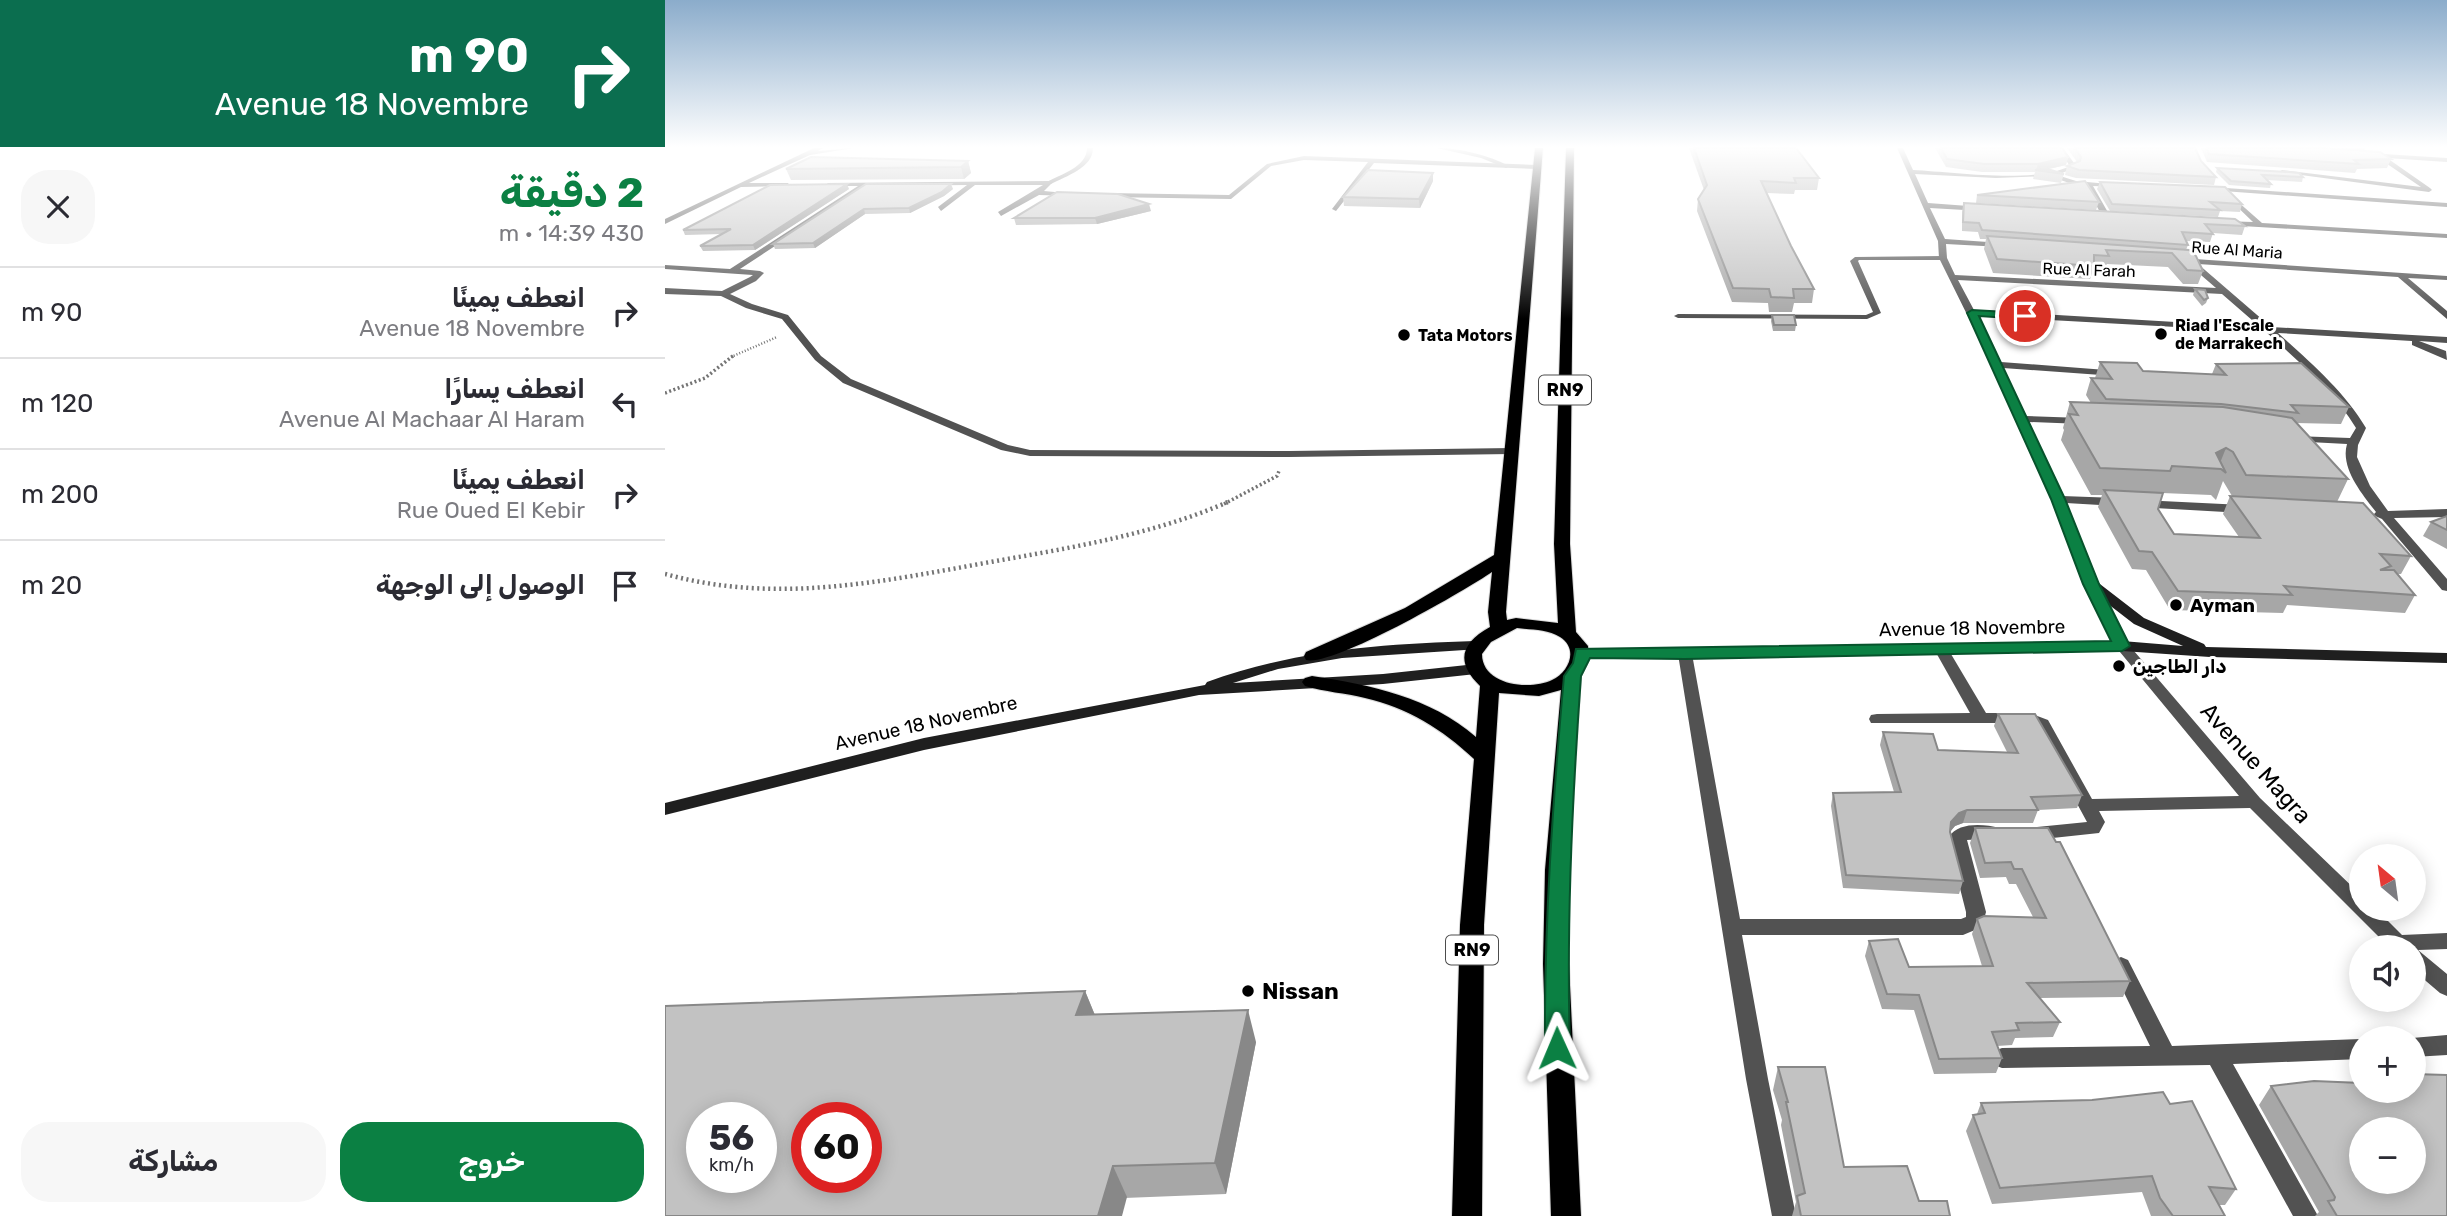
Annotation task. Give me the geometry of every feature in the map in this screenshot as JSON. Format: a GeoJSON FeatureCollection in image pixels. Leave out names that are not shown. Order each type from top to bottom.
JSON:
{"type":"FeatureCollection","features":[{"type":"Feature","properties":{"kind":"main road","name":"RN9"},"geometry":{"type":"LineString","coordinates":[[1499,628],[1497,612],[1534,205]]}},
{"type":"Feature","properties":{"kind":"main road","name":"RN9"},"geometry":{"type":"LineString","coordinates":[[1567,632],[1562,544],[1569,205]]}},
{"type":"Feature","properties":{"kind":"main road"},"geometry":{"type":"LineString","coordinates":[[1313,656],[1404,618],[1456,589],[1504,556]]}},
{"type":"Feature","properties":{"kind":"main road"},"geometry":{"type":"LineString","coordinates":[[1475,646],[1483,637],[1499,628],[1534,623],[1567,632],[1578,642],[1557,870],[1556,964],[1566,1216]]}},
{"type":"Feature","properties":{"kind":"main road","name":"RN9"},"geometry":{"type":"LineString","coordinates":[[1467,1216],[1472,925],[1483,755],[1483,677],[1472,658],[1475,646]]}},
{"type":"Feature","properties":{"kind":"main road"},"geometry":{"type":"LineString","coordinates":[[1483,677],[1520,690],[1540,690],[1558,684],[1577,664]]}},
{"type":"Feature","properties":{"kind":"main road"},"geometry":{"type":"LineString","coordinates":[[1312,682],[1376,693],[1415,706],[1452,727],[1483,755]]}},
{"type":"Feature","properties":{"kind":"street"},"geometry":{"type":"LineString","coordinates":[[665,222],[700,205]]}},
{"type":"Feature","properties":{"kind":"street"},"geometry":{"type":"LineString","coordinates":[[733,270],[833,205]]}},
{"type":"Feature","properties":{"kind":"street"},"geometry":{"type":"LineString","coordinates":[[941,209],[946,205]]}},
{"type":"Feature","properties":{"kind":"street"},"geometry":{"type":"LineString","coordinates":[[1001,214],[1017,205]]}},
{"type":"Feature","properties":{"kind":"street"},"geometry":{"type":"LineString","coordinates":[[1336,209],[1339,205]]}},
{"type":"Feature","properties":{"kind":"street"},"geometry":{"type":"LineString","coordinates":[[1923,205],[1993,209]]}},
{"type":"Feature","properties":{"kind":"street"},"geometry":{"type":"LineString","coordinates":[[1923,205],[1942,241],[1944,258]]}},
{"type":"Feature","properties":{"kind":"street"},"geometry":{"type":"LineString","coordinates":[[2100,205],[2106,216]]}},
{"type":"Feature","properties":{"kind":"street"},"geometry":{"type":"LineString","coordinates":[[2239,205],[2260,225]]}},
{"type":"Feature","properties":{"kind":"street"},"geometry":{"type":"LineString","coordinates":[[2094,215],[2118,217]]}},
{"type":"Feature","properties":{"kind":"street"},"geometry":{"type":"LineString","coordinates":[[2220,223],[2447,236]]}},
{"type":"Feature","properties":{"kind":"street"},"geometry":{"type":"LineString","coordinates":[[1942,241],[2011,246]]}},
{"type":"Feature","properties":{"kind":"street","name":"Avenue Magra"},"geometry":{"type":"LineString","coordinates":[[1944,258],[1997,365],[2058,499],[2091,584],[2122,646],[2253,802],[2349,896]]}},
{"type":"Feature","properties":{"kind":"street","name":"Rue Al Maria"},"geometry":{"type":"LineString","coordinates":[[2166,259],[2447,278]]}},
{"type":"Feature","properties":{"kind":"street"},"geometry":{"type":"LineString","coordinates":[[2190,261],[2316,375],[2359,421],[2361,428],[2352,441],[2351,461],[2378,514],[2447,587]]}},
{"type":"Feature","properties":{"kind":"street"},"geometry":{"type":"LineString","coordinates":[[665,267],[760,273],[723,294]]}},
{"type":"Feature","properties":{"kind":"street"},"geometry":{"type":"LineString","coordinates":[[2399,274],[2447,316]]}},
{"type":"Feature","properties":{"kind":"street","name":"Rue Al Farah"},"geometry":{"type":"LineString","coordinates":[[1954,277],[2223,291]]}},
{"type":"Feature","properties":{"kind":"street"},"geometry":{"type":"LineString","coordinates":[[665,291],[723,294],[749,306],[785,317],[818,358],[846,381],[1005,448],[1058,455],[1512,451]]}},
{"type":"Feature","properties":{"kind":"street"},"geometry":{"type":"LineString","coordinates":[[2433,303],[2447,304]]}},
{"type":"Feature","properties":{"kind":"street"},"geometry":{"type":"LineString","coordinates":[[1972,313],[2447,340]]}},
{"type":"Feature","properties":{"kind":"street"},"geometry":{"type":"LineString","coordinates":[[2390,335],[2434,349],[2447,357]]}},
{"type":"Feature","properties":{"kind":"street"},"geometry":{"type":"LineString","coordinates":[[1997,365],[2131,374]]}},
{"type":"Feature","properties":{"kind":"street"},"geometry":{"type":"LineString","coordinates":[[2303,375],[2316,375]]}},
{"type":"Feature","properties":{"kind":"street"},"geometry":{"type":"LineString","coordinates":[[2021,419],[2090,421]]}},
{"type":"Feature","properties":{"kind":"street"},"geometry":{"type":"LineString","coordinates":[[2287,439],[2352,441]]}},
{"type":"Feature","properties":{"kind":"street"},"geometry":{"type":"LineString","coordinates":[[2219,491],[2229,508]]}},
{"type":"Feature","properties":{"kind":"street"},"geometry":{"type":"LineString","coordinates":[[2058,499],[2255,509]]}},
{"type":"Feature","properties":{"kind":"street"},"geometry":{"type":"LineString","coordinates":[[2378,514],[2447,513]]}},
{"type":"Feature","properties":{"kind":"street"},"geometry":{"type":"LineString","coordinates":[[2091,584],[2139,621],[2210,652]]}},
{"type":"Feature","properties":{"kind":"street","name":"Avenue 18 Novembre"},"geometry":{"type":"LineString","coordinates":[[1199,690],[1256,670],[1313,656],[1381,648],[1475,646]]}},
{"type":"Feature","properties":{"kind":"street","name":"Avenue 18 Novembre"},"geometry":{"type":"LineString","coordinates":[[1577,664],[1685,654],[2122,646],[2210,652],[2447,658]]}},
{"type":"Feature","properties":{"kind":"street"},"geometry":{"type":"LineString","coordinates":[[1941,649],[1981,718]]}},
{"type":"Feature","properties":{"kind":"street"},"geometry":{"type":"LineString","coordinates":[[1685,654],[1757,1079],[1784,1216]]}},
{"type":"Feature","properties":{"kind":"street","name":"Avenue 18 Novembre"},"geometry":{"type":"LineString","coordinates":[[665,810],[912,747],[1020,723],[1199,690],[1312,682],[1483,677]]}},
{"type":"Feature","properties":{"kind":"street"},"geometry":{"type":"LineString","coordinates":[[1733,927],[1963,927],[1975,921],[1976,912],[1958,845],[1958,837],[1963,833],[2013,833],[2058,839],[2093,828],[2096,822],[2042,724],[2029,718],[1877,719]]}},
{"type":"Feature","properties":{"kind":"street"},"geometry":{"type":"LineString","coordinates":[[2086,804],[2253,802]]}},
{"type":"Feature","properties":{"kind":"street","name":"Avenue Magra"},"geometry":{"type":"LineString","coordinates":[[2375,921],[2389,935]]}},
{"type":"Feature","properties":{"kind":"street"},"geometry":{"type":"LineString","coordinates":[[2426,945],[2447,941]]}},
{"type":"Feature","properties":{"kind":"street"},"geometry":{"type":"LineString","coordinates":[[2110,944],[2165,1054]]}},
{"type":"Feature","properties":{"kind":"street","name":"Avenue Magra"},"geometry":{"type":"LineString","coordinates":[[2426,968],[2447,987]]}},
{"type":"Feature","properties":{"kind":"street"},"geometry":{"type":"LineString","coordinates":[[2426,1046],[2447,1045]]}},
{"type":"Feature","properties":{"kind":"street"},"geometry":{"type":"LineString","coordinates":[[2002,1058],[2216,1055],[2349,1049]]}},
{"type":"Feature","properties":{"kind":"street"},"geometry":{"type":"LineString","coordinates":[[2216,1055],[2306,1216]]}},
{"type":"Feature","properties":{"kind":"lane"},"geometry":{"type":"LineString","coordinates":[[1678,316],[1867,317],[1877,313],[1854,261],[1857,258],[1944,258]]}},
{"type":"Feature","properties":{"kind":"path"},"geometry":{"type":"LineString","coordinates":[[665,393],[705,378],[738,352],[767,340],[799,332]]}},
{"type":"Feature","properties":{"kind":"path"},"geometry":{"type":"LineString","coordinates":[[665,574],[757,590],[809,588],[871,582],[1086,545],[1205,513],[1243,498],[1277,476],[1289,454]]}},
{"type":"Feature","properties":{"kind":"building"},"geometry":{"type":"Polygon","coordinates":[[[732,205],[815,205],[753,245],[700,246],[731,229],[683,230],[732,205]]]}},
{"type":"Feature","properties":{"kind":"building"},"geometry":{"type":"Polygon","coordinates":[[[834,205],[916,205],[909,208],[864,209],[813,243],[773,244],[834,205]]]}},
{"type":"Feature","properties":{"kind":"building"},"geometry":{"type":"Polygon","coordinates":[[[1036,205],[1146,205],[1095,218],[1014,218],[1036,205]]]}},
{"type":"Feature","properties":{"kind":"building"},"geometry":{"type":"Polygon","coordinates":[[[1700,205],[1772,205],[1814,289],[1793,289],[1794,298],[1771,297],[1769,289],[1733,288],[1700,205]]]}},
{"type":"Feature","properties":{"kind":"building"},"geometry":{"type":"Polygon","coordinates":[[[1964,205],[1994,205],[2235,219],[2245,226],[2205,224],[2213,234],[2182,232],[2188,245],[1982,230],[1979,223],[1963,222],[1964,205]]]}},
{"type":"Feature","properties":{"kind":"building"},"geometry":{"type":"Polygon","coordinates":[[[2125,205],[2213,205],[2220,210],[2125,205]]]}},
{"type":"Feature","properties":{"kind":"building"},"geometry":{"type":"Polygon","coordinates":[[[1987,236],[2189,250],[2196,256],[2203,271],[2187,270],[2172,253],[2106,250],[2109,256],[2094,255],[2094,266],[1997,259],[1987,236]]]}},
{"type":"Feature","properties":{"kind":"building"},"geometry":{"type":"Polygon","coordinates":[[[2195,289],[2205,290],[2208,298],[2204,300],[2195,289]]]}},
{"type":"Feature","properties":{"kind":"building"},"geometry":{"type":"Polygon","coordinates":[[[1772,315],[1794,315],[1796,325],[1774,325],[1772,315]]]}},
{"type":"Feature","properties":{"kind":"building"},"geometry":{"type":"Polygon","coordinates":[[[2100,362],[2137,363],[2143,371],[2226,375],[2216,364],[2301,363],[2349,407],[2291,405],[2298,413],[2221,404],[2106,399],[2091,378],[2112,379],[2100,362]]]}},
{"type":"Feature","properties":{"kind":"building"},"geometry":{"type":"Polygon","coordinates":[[[2070,402],[2223,407],[2292,418],[2348,479],[2246,475],[2233,452],[2226,448],[2216,453],[2226,473],[2221,469],[2172,466],[2170,471],[2100,468],[2069,414],[2078,415],[2070,402]]]}},
{"type":"Feature","properties":{"kind":"building"},"geometry":{"type":"Polygon","coordinates":[[[2104,490],[2163,493],[2158,509],[2174,534],[2260,538],[2230,496],[2363,503],[2411,556],[2380,554],[2391,566],[2380,570],[2394,570],[2415,595],[2284,586],[2292,595],[2178,591],[2152,552],[2139,551],[2104,490]]]}},
{"type":"Feature","properties":{"kind":"building"},"geometry":{"type":"Polygon","coordinates":[[[2447,516],[2447,530],[2431,522],[2447,516]]]}},
{"type":"Feature","properties":{"kind":"building"},"geometry":{"type":"Polygon","coordinates":[[[1998,714],[2035,714],[2082,795],[2031,797],[2038,810],[1967,810],[1959,813],[1951,822],[1950,832],[1963,881],[1846,875],[1833,793],[1901,792],[1883,732],[1933,734],[1938,750],[2018,753],[1998,714]]]}},
{"type":"Feature","properties":{"kind":"building"},"geometry":{"type":"Polygon","coordinates":[[[1975,828],[2048,828],[2056,842],[2060,842],[2130,981],[2027,983],[2060,1022],[2016,1023],[2019,1030],[1992,1032],[2002,1058],[1939,1059],[1919,995],[1887,994],[1869,941],[1898,939],[1909,967],[1993,966],[1977,919],[1984,916],[2046,918],[2022,869],[2014,869],[2011,862],[1985,863],[1975,828]]]}},
{"type":"Feature","properties":{"kind":"building"},"geometry":{"type":"Polygon","coordinates":[[[1085,991],[1076,1015],[1248,1010],[1215,1163],[1113,1166],[1098,1216],[665,1216],[665,1006],[1085,991]]]}},
{"type":"Feature","properties":{"kind":"building"},"geometry":{"type":"Polygon","coordinates":[[[1778,1067],[1825,1067],[1844,1167],[1907,1166],[1919,1201],[1947,1201],[1950,1216],[1801,1216],[1797,1196],[1805,1193],[1788,1102],[1778,1067]]]}},
{"type":"Feature","properties":{"kind":"building"},"geometry":{"type":"Polygon","coordinates":[[[2426,1074],[2447,1075],[2447,1216],[2337,1216],[2328,1201],[2334,1200],[2335,1197],[2271,1086],[2314,1081],[2349,1082],[2349,1103],[2426,1103],[2426,1074]]]}},
{"type":"Feature","properties":{"kind":"building"},"geometry":{"type":"Polygon","coordinates":[[[2163,1092],[2170,1104],[2192,1101],[2236,1189],[2209,1187],[2225,1216],[2173,1216],[2160,1198],[2152,1176],[2000,1188],[1973,1115],[1985,1113],[1981,1103],[2092,1100],[2163,1092]]]}},
{"type":"Feature","properties":{"kind":"place","name":"Riad l'Escale de Marrakech"},"geometry":{"type":"Point","coordinates":[2161,334]}},
{"type":"Feature","properties":{"kind":"place","name":"Tata Motors"},"geometry":{"type":"Point","coordinates":[1404,335]}},
{"type":"Feature","properties":{"kind":"place","name":"Ayman"},"geometry":{"type":"Point","coordinates":[2176,605]}},
{"type":"Feature","properties":{"kind":"place","name":"دار الطاجين"},"geometry":{"type":"Point","coordinates":[2119,666]}},
{"type":"Feature","properties":{"kind":"place","name":"Nissan"},"geometry":{"type":"Point","coordinates":[1248,991]}},
{"type":"Feature","properties":{"kind":"route"},"geometry":{"type":"LineString","coordinates":[[1557,1048],[1557,870],[1572,676],[1581,663],[1582,653],[1685,654],[2122,646],[2091,584],[2058,499],[1972,313],[2025,316]]}}]}
